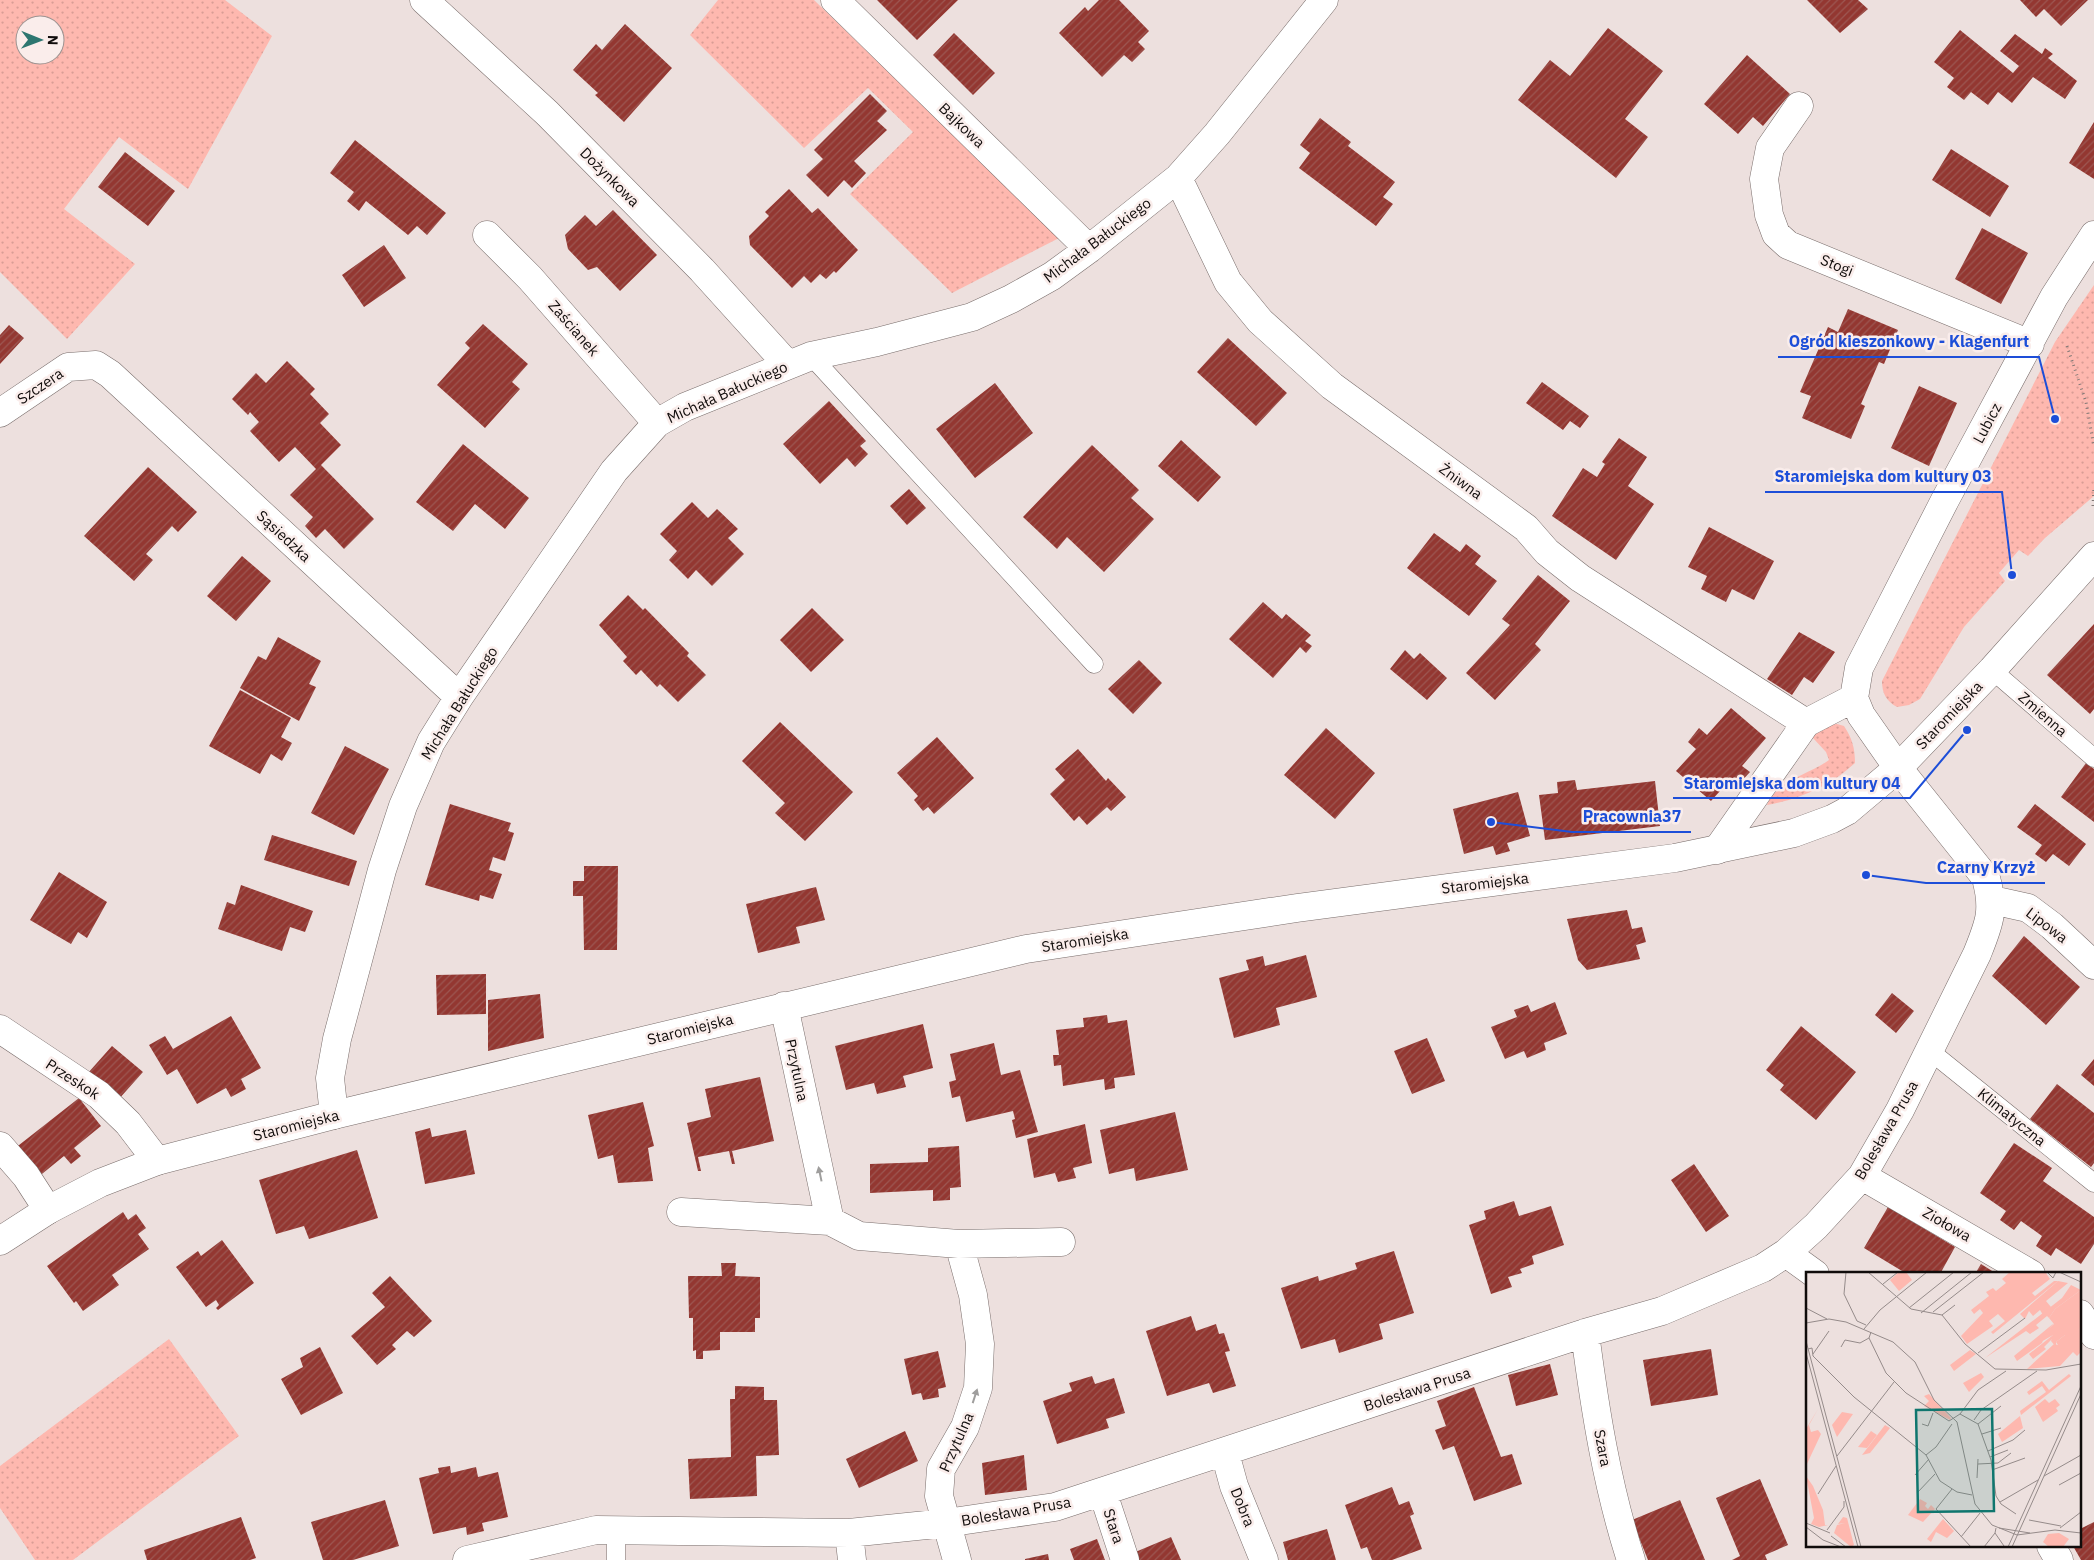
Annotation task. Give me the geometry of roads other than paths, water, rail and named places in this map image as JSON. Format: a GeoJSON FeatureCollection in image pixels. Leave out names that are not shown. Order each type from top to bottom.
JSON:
{"type":"FeatureCollection","features":[{"type":"Feature","properties":{"kind":"street","name":"Dożynkowa"},"geometry":{"type":"LineString","coordinates":[[424,0],[547,113],[702,270],[799,360]]}},
{"type":"Feature","properties":{"kind":"street","name":"Bajkowa"},"geometry":{"type":"LineString","coordinates":[[835,0],[1089,249]]}},
{"type":"Feature","properties":{"kind":"street","name":"Michała Bałuckiego"},"geometry":{"type":"LineString","coordinates":[[334,1115],[330,1078],[336,1038],[382,870],[403,806],[432,742],[459,697],[614,470],[658,423],[685,407],[799,360],[972,317],[1035,285],[1089,249],[1178,178],[1217,134],[1324,0]]}},
{"type":"Feature","properties":{"kind":"street","name":"Stogi"},"geometry":{"type":"LineString","coordinates":[[1799,106],[1770,148],[1764,179],[1769,215],[1776,234],[1788,245],[2030,344]]}},
{"type":"Feature","properties":{"kind":"street","name":"Żniwna"},"geometry":{"type":"LineString","coordinates":[[1178,178],[1228,282],[1260,320],[1332,386],[1526,528],[1547,552],[1580,578],[1806,723]]}},
{"type":"Feature","properties":{"kind":"street","name":"Zaścianek"},"geometry":{"type":"LineString","coordinates":[[487,235],[530,278],[658,423]]}},
{"type":"Feature","properties":{"kind":"street","name":"Lubicz"},"geometry":{"type":"LineString","coordinates":[[1854,698],[1859,668],[1945,500],[2071,268],[2094,235]]}},
{"type":"Feature","properties":{"kind":"street","name":"Szczera"},"geometry":{"type":"LineString","coordinates":[[0,413],[68,367],[96,365],[110,374]]}},
{"type":"Feature","properties":{"kind":"street","name":"Sąsiedzka"},"geometry":{"type":"LineString","coordinates":[[110,374],[459,697]]}},
{"type":"Feature","properties":{"kind":"street","name":"Staromiejska"},"geometry":{"type":"LineString","coordinates":[[0,1241],[48,1210],[100,1183],[157,1161],[334,1115],[784,1006],[1036,948],[1219,919],[1675,858],[1794,833],[1832,819],[1847,811],[1898,768],[1992,670],[2094,556]]}},
{"type":"Feature","properties":{"kind":"street"},"geometry":{"type":"LineString","coordinates":[[1717,850],[1806,723],[1854,698],[1861,716],[1898,768]]}},
{"type":"Feature","properties":{"kind":"street","name":"Bolesława Prusa"},"geometry":{"type":"LineString","coordinates":[[467,1560],[565,1535],[616,1528],[849,1533],[1036,1511],[1225,1453],[1585,1333],[1662,1311],[1763,1268],[1786,1253],[1816,1226],[1862,1176],[1900,1110],[1930,1051],[1977,954],[1987,929],[1992,900],[1986,878],[1898,768]]}},
{"type":"Feature","properties":{"kind":"street","name":"Lipowa"},"geometry":{"type":"LineString","coordinates":[[1992,900],[2028,908],[2052,926],[2094,965]]}},
{"type":"Feature","properties":{"kind":"street","name":"Przytulna"},"geometry":{"type":"LineString","coordinates":[[784,1006],[830,1221]]}},
{"type":"Feature","properties":{"kind":"street","name":"Przeskok"},"geometry":{"type":"LineString","coordinates":[[0,1029],[100,1095],[128,1123],[157,1161]]}},
{"type":"Feature","properties":{"kind":"street"},"geometry":{"type":"LineString","coordinates":[[0,1146],[26,1176],[48,1210]]}},
{"type":"Feature","properties":{"kind":"street","name":"Ziołowa"},"geometry":{"type":"LineString","coordinates":[[1862,1176],[2028,1272]]}},
{"type":"Feature","properties":{"kind":"street"},"geometry":{"type":"LineString","coordinates":[[681,1212],[830,1221],[859,1236],[959,1244],[1061,1242]]}},
{"type":"Feature","properties":{"kind":"street","name":"Przytulna"},"geometry":{"type":"LineString","coordinates":[[957,1560],[939,1496],[941,1470],[965,1427],[978,1388],[980,1344],[973,1295],[959,1244]]}},
{"type":"Feature","properties":{"kind":"street"},"geometry":{"type":"LineString","coordinates":[[1786,1253],[1812,1272]]}},
{"type":"Feature","properties":{"kind":"street"},"geometry":{"type":"LineString","coordinates":[[2082,1317],[2094,1335]]}},
{"type":"Feature","properties":{"kind":"street","name":"Szara"},"geometry":{"type":"LineString","coordinates":[[1585,1333],[1602,1447],[1617,1518],[1631,1560]]}},
{"type":"Feature","properties":{"kind":"street","name":"Dobra"},"geometry":{"type":"LineString","coordinates":[[1225,1453],[1234,1486],[1264,1560]]}},
{"type":"Feature","properties":{"kind":"street","name":"Stara"},"geometry":{"type":"LineString","coordinates":[[1103,1492],[1124,1560]]}},
{"type":"Feature","properties":{"kind":"street"},"geometry":{"type":"LineString","coordinates":[[849,1533],[852,1560]]}},
{"type":"Feature","properties":{"kind":"street"},"geometry":{"type":"LineString","coordinates":[[2052,1548],[2059,1560]]}},
{"type":"Feature","properties":{"kind":"lane"},"geometry":{"type":"LineString","coordinates":[[799,360],[1094,664]]}},
{"type":"Feature","properties":{"kind":"lane","name":"Zmienna"},"geometry":{"type":"LineString","coordinates":[[1992,670],[2094,758]]}},
{"type":"Feature","properties":{"kind":"lane","name":"Klimatyczna"},"geometry":{"type":"LineString","coordinates":[[1930,1051],[2094,1183]]}},
{"type":"Feature","properties":{"kind":"lane"},"geometry":{"type":"LineString","coordinates":[[616,1528],[616,1560]]}},
{"type":"Feature","properties":{"kind":"place","name":"Ogród kieszonkowy - Klagenfurt"},"geometry":{"type":"Point","coordinates":[2055,419]}},
{"type":"Feature","properties":{"kind":"place","name":"Staromiejska dom kultury 03"},"geometry":{"type":"Point","coordinates":[2012,575]}},
{"type":"Feature","properties":{"kind":"place","name":"Staromiejska dom kultury 04"},"geometry":{"type":"Point","coordinates":[1967,730]}},
{"type":"Feature","properties":{"kind":"place","name":"Pracownia37"},"geometry":{"type":"Point","coordinates":[1491,822]}},
{"type":"Feature","properties":{"kind":"place","name":"Czarny Krzyż"},"geometry":{"type":"Point","coordinates":[1866,875]}}]}
